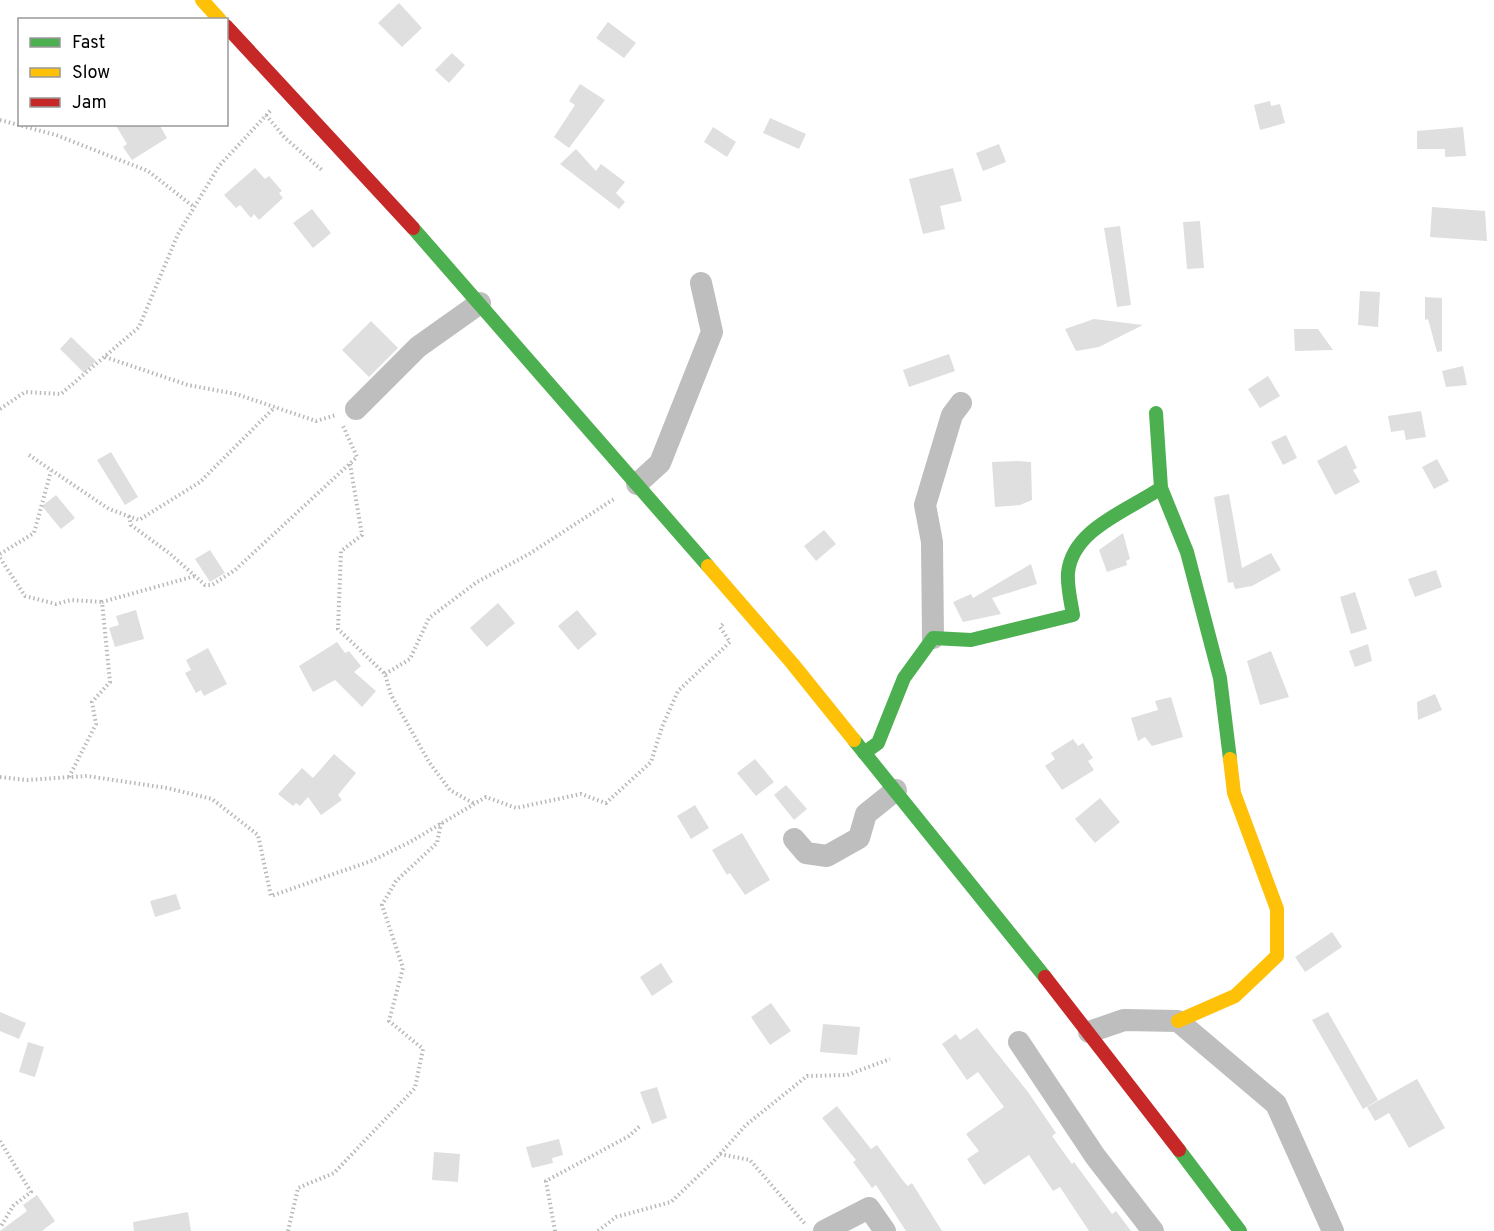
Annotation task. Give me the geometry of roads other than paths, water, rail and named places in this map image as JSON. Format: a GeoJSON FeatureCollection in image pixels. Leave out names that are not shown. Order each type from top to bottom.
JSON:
{"type":"FeatureCollection","features":[{"type":"Feature","properties":{"kind":"main road"},"geometry":{"type":"LineString","coordinates":[[202,0],[218,18]]}},
{"type":"Feature","properties":{"kind":"main road"},"geometry":{"type":"LineString","coordinates":[[228,28],[379,188],[741,604],[896,790],[1089,1032],[1240,1231]]}},
{"type":"Feature","properties":{"kind":"main road"},"geometry":{"type":"LineString","coordinates":[[1156,413],[1161,488],[1187,552],[1220,678],[1234,793],[1277,909],[1277,956],[1235,996],[1178,1022]]}},
{"type":"Feature","properties":{"kind":"main road"},"geometry":{"type":"LineString","coordinates":[[864,753],[878,743],[904,678],[933,638],[970,640],[1073,615],[1068,571],[1087,534],[1146,500],[1161,488]]}},
{"type":"Feature","properties":{"kind":"street"},"geometry":{"type":"LineString","coordinates":[[637,484],[660,463],[712,332],[701,284]]}},
{"type":"Feature","properties":{"kind":"street"},"geometry":{"type":"LineString","coordinates":[[356,409],[418,347],[480,303]]}},
{"type":"Feature","properties":{"kind":"street"},"geometry":{"type":"LineString","coordinates":[[933,638],[932,542],[925,506],[952,415],[961,403]]}},
{"type":"Feature","properties":{"kind":"street"},"geometry":{"type":"LineString","coordinates":[[794,839],[807,853],[827,856],[859,838],[867,814],[896,790]]}},
{"type":"Feature","properties":{"kind":"street"},"geometry":{"type":"LineString","coordinates":[[1089,1032],[1124,1020],[1178,1022],[1276,1104],[1333,1231]]}},
{"type":"Feature","properties":{"kind":"street"},"geometry":{"type":"LineString","coordinates":[[1019,1042],[1095,1156],[1153,1231]]}},
{"type":"Feature","properties":{"kind":"street"},"geometry":{"type":"LineString","coordinates":[[824,1231],[868,1208],[885,1231]]}}]}
